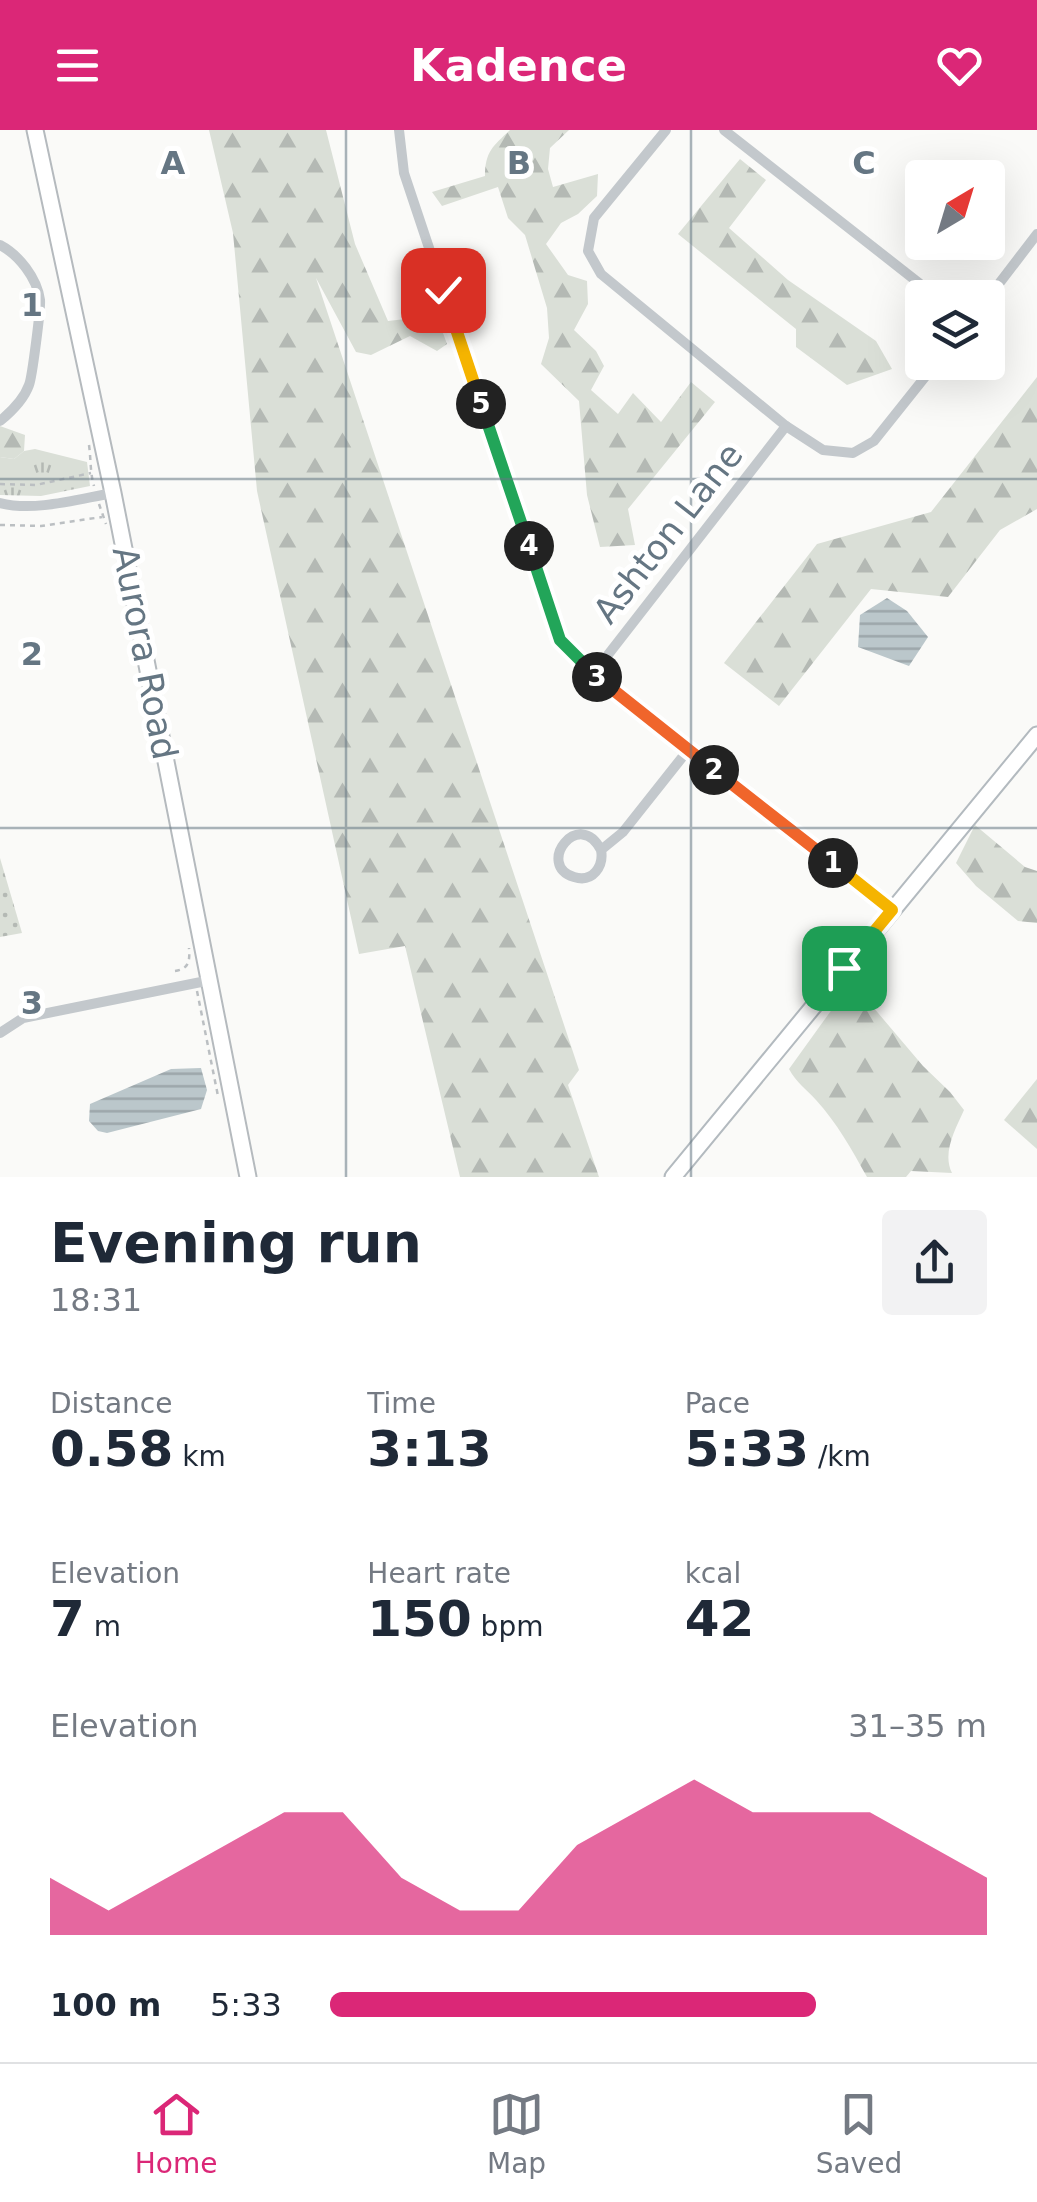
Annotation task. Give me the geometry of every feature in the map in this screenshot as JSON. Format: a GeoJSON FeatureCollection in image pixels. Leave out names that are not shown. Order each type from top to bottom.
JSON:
{"type":"FeatureCollection","features":[{"type":"Feature","properties":{"kind":"main road","name":"Aurora Road"},"geometry":{"type":"LineString","coordinates":[[34,130],[113,493],[248,1177]]}},
{"type":"Feature","properties":{"kind":"main road"},"geometry":{"type":"LineString","coordinates":[[673,1177],[1037,734]]}},
{"type":"Feature","properties":{"kind":"street"},"geometry":{"type":"LineString","coordinates":[[399,130],[404,173],[560,640],[593,674],[892,910]]}},
{"type":"Feature","properties":{"kind":"street"},"geometry":{"type":"LineString","coordinates":[[666,130],[594,218],[588,251],[601,274],[786,426],[823,450],[853,454],[874,441],[923,380]]}},
{"type":"Feature","properties":{"kind":"street"},"geometry":{"type":"LineString","coordinates":[[724,130],[915,280]]}},
{"type":"Feature","properties":{"kind":"street"},"geometry":{"type":"LineString","coordinates":[[1002,280],[1037,234]]}},
{"type":"Feature","properties":{"kind":"street"},"geometry":{"type":"LineString","coordinates":[[0,245],[18,257],[40,301],[30,384],[18,404],[0,421]]}},
{"type":"Feature","properties":{"kind":"street","name":"Ashton Lane"},"geometry":{"type":"LineString","coordinates":[[593,674],[786,426]]}},
{"type":"Feature","properties":{"kind":"street"},"geometry":{"type":"LineString","coordinates":[[0,503],[41,504],[113,493]]}},
{"type":"Feature","properties":{"kind":"street"},"geometry":{"type":"LineString","coordinates":[[601,850],[623,832],[688,750]]}},
{"type":"Feature","properties":{"kind":"street"},"geometry":{"type":"LineString","coordinates":[[570,837],[590,837],[601,850],[598,871],[586,878],[567,874],[560,865],[561,846],[570,837]]}},
{"type":"Feature","properties":{"kind":"street"},"geometry":{"type":"LineString","coordinates":[[0,1033],[23,1018],[210,980]]}},
{"type":"Feature","properties":{"kind":"path"},"geometry":{"type":"LineString","coordinates":[[0,484],[36,486],[91,473],[92,479]]}},
{"type":"Feature","properties":{"kind":"path"},"geometry":{"type":"LineString","coordinates":[[0,525],[41,526],[102,517]]}},
{"type":"Feature","properties":{"kind":"path"},"geometry":{"type":"LineString","coordinates":[[198,999],[220,1106]]}},
{"type":"Feature","properties":{"kind":"green space"},"geometry":{"type":"Polygon","coordinates":[[[209,130],[326,130],[355,244],[388,321],[414,318],[427,289],[447,344],[437,351],[410,336],[371,355],[356,352],[316,278],[579,1070],[568,1085],[599,1177],[460,1177],[405,946],[359,954],[257,491],[233,233],[209,130]]]}},
{"type":"Feature","properties":{"kind":"green space"},"geometry":{"type":"Polygon","coordinates":[[[510,130],[569,130],[550,148],[548,169],[553,187],[598,174],[597,196],[561,223],[546,244],[568,275],[587,281],[588,304],[574,330],[596,351],[604,366],[591,390],[618,414],[633,393],[661,422],[691,382],[715,402],[628,509],[635,545],[600,547],[587,495],[579,401],[541,364],[549,338],[547,308],[525,235],[508,218],[498,187],[442,206],[432,192],[485,176],[491,150],[510,130]]]}},
{"type":"Feature","properties":{"kind":"green space"},"geometry":{"type":"Polygon","coordinates":[[[740,159],[766,180],[729,228],[788,280],[876,341],[892,369],[847,385],[796,347],[796,329],[678,234],[740,159]]]}},
{"type":"Feature","properties":{"kind":"green space"},"geometry":{"type":"Polygon","coordinates":[[[1037,377],[1037,509],[1000,530],[948,597],[871,589],[779,706],[724,663],[817,544],[931,512],[1037,377]]]}},
{"type":"Feature","properties":{"kind":"green space"},"geometry":{"type":"Polygon","coordinates":[[[0,426],[25,435],[24,451],[14,459],[0,457],[0,426]]]}},
{"type":"Feature","properties":{"kind":"green space"},"geometry":{"type":"Polygon","coordinates":[[[35,449],[87,462],[90,486],[41,496],[0,495],[0,457],[14,459],[35,449]]]}},
{"type":"Feature","properties":{"kind":"green space"},"geometry":{"type":"Polygon","coordinates":[[[975,825],[1025,867],[1037,871],[1037,923],[1018,921],[976,886],[956,863],[975,825]]]}},
{"type":"Feature","properties":{"kind":"green space"},"geometry":{"type":"Polygon","coordinates":[[[0,858],[22,933],[0,937],[0,858]]]}},
{"type":"Feature","properties":{"kind":"green space"},"geometry":{"type":"Polygon","coordinates":[[[856,987],[964,1110],[949,1150],[952,1173],[911,1171],[906,1177],[867,1177],[831,1118],[789,1069],[843,994],[856,987]]]}},
{"type":"Feature","properties":{"kind":"green space"},"geometry":{"type":"Polygon","coordinates":[[[1037,1079],[1037,1149],[1004,1120],[1037,1079]]]}},
{"type":"Feature","properties":{"kind":"shaded area"},"geometry":{"type":"Polygon","coordinates":[[[887,598],[907,611],[928,637],[909,666],[858,647],[860,615],[887,598]]]}},
{"type":"Feature","properties":{"kind":"shaded area"},"geometry":{"type":"Polygon","coordinates":[[[201,1068],[207,1090],[201,1109],[107,1133],[98,1131],[89,1121],[90,1104],[171,1069],[201,1068]]]}},
{"type":"Feature","properties":{"kind":"route"},"geometry":{"type":"LineString","coordinates":[[443,290],[560,640],[593,674],[892,910],[844,968]]}}]}
